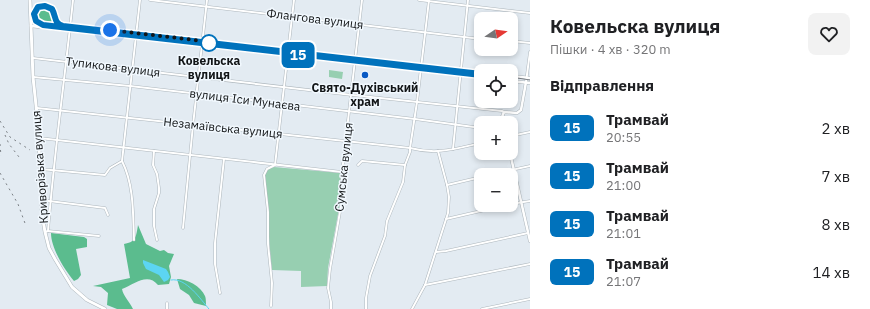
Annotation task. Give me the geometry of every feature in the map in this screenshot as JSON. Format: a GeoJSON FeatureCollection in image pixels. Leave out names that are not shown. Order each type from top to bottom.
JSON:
{"type":"FeatureCollection","features":[{"type":"Feature","properties":{"kind":"main road","name":"Криворізька вулиця"},"geometry":{"type":"LineString","coordinates":[[30,0],[33,77],[39,138],[41,200],[49,248],[72,287],[87,300],[105,309]]}},
{"type":"Feature","properties":{"kind":"main road"},"geometry":{"type":"LineString","coordinates":[[31,21],[474,71]]}},
{"type":"Feature","properties":{"kind":"main road"},"geometry":{"type":"LineString","coordinates":[[31,26],[474,76]]}},
{"type":"Feature","properties":{"kind":"main road"},"geometry":{"type":"LineString","coordinates":[[518,77],[528,78]]}},
{"type":"Feature","properties":{"kind":"main road"},"geometry":{"type":"LineString","coordinates":[[518,81],[530,83]]}},
{"type":"Feature","properties":{"kind":"main road"},"geometry":{"type":"LineString","coordinates":[[502,116],[504,112],[520,112],[526,82]]}},
{"type":"Feature","properties":{"kind":"main road"},"geometry":{"type":"LineString","coordinates":[[518,188],[530,241]]}},
{"type":"Feature","properties":{"kind":"street"},"geometry":{"type":"LineString","coordinates":[[73,0],[46,232],[98,236]]}},
{"type":"Feature","properties":{"kind":"street"},"geometry":{"type":"LineString","coordinates":[[134,240],[132,195],[129,175],[122,161],[140,0]]}},
{"type":"Feature","properties":{"kind":"street","name":"Флангова вулиця"},"geometry":{"type":"LineString","coordinates":[[150,0],[474,38]]}},
{"type":"Feature","properties":{"kind":"street"},"geometry":{"type":"LineString","coordinates":[[183,228],[207,0]]}},
{"type":"Feature","properties":{"kind":"street"},"geometry":{"type":"LineString","coordinates":[[275,165],[294,0]]}},
{"type":"Feature","properties":{"kind":"street","name":"Сумська вулиця"},"geometry":{"type":"LineString","coordinates":[[331,309],[328,288],[340,206],[345,142],[350,112],[362,0]]}},
{"type":"Feature","properties":{"kind":"street"},"geometry":{"type":"LineString","coordinates":[[420,0],[530,13]]}},
{"type":"Feature","properties":{"kind":"street"},"geometry":{"type":"LineString","coordinates":[[366,309],[366,298],[370,276],[385,236],[389,215],[403,182],[405,165],[410,152],[429,0]]}},
{"type":"Feature","properties":{"kind":"street"},"geometry":{"type":"LineString","coordinates":[[453,149],[468,0]]}},
{"type":"Feature","properties":{"kind":"street"},"geometry":{"type":"LineString","coordinates":[[518,42],[530,43]]}},
{"type":"Feature","properties":{"kind":"street"},"geometry":{"type":"LineString","coordinates":[[526,82],[528,78],[530,52]]}},
{"type":"Feature","properties":{"kind":"street","name":"Тупикова вулиця"},"geometry":{"type":"LineString","coordinates":[[32,58],[504,112]]}},
{"type":"Feature","properties":{"kind":"street","name":"вулиця Іси Мунаєва"},"geometry":{"type":"LineString","coordinates":[[33,77],[130,86],[474,127]]}},
{"type":"Feature","properties":{"kind":"street","name":"Незамаївська вулиця"},"geometry":{"type":"LineString","coordinates":[[37,108],[410,148],[430,152],[474,144]]}},
{"type":"Feature","properties":{"kind":"street"},"geometry":{"type":"LineString","coordinates":[[518,135],[530,132]]}},
{"type":"Feature","properties":{"kind":"street"},"geometry":{"type":"LineString","coordinates":[[39,138],[342,172]]}},
{"type":"Feature","properties":{"kind":"street"},"geometry":{"type":"LineString","coordinates":[[154,151],[153,165],[157,174],[159,188],[154,209],[154,226],[157,240]]}},
{"type":"Feature","properties":{"kind":"street"},"geometry":{"type":"LineString","coordinates":[[412,309],[425,285],[446,219],[449,197],[438,151]]}},
{"type":"Feature","properties":{"kind":"street"},"geometry":{"type":"LineString","coordinates":[[220,293],[215,264],[215,243],[224,159]]}},
{"type":"Feature","properties":{"kind":"street"},"geometry":{"type":"LineString","coordinates":[[40,169],[105,175],[110,168],[122,161]]}},
{"type":"Feature","properties":{"kind":"street"},"geometry":{"type":"LineString","coordinates":[[358,165],[362,161],[405,165]]}},
{"type":"Feature","properties":{"kind":"street"},"geometry":{"type":"LineString","coordinates":[[272,306],[272,283],[268,244],[268,212],[264,175],[266,169],[275,165]]}},
{"type":"Feature","properties":{"kind":"street"},"geometry":{"type":"LineString","coordinates":[[518,168],[530,166]]}},
{"type":"Feature","properties":{"kind":"street"},"geometry":{"type":"LineString","coordinates":[[447,185],[474,179]]}},
{"type":"Feature","properties":{"kind":"street"},"geometry":{"type":"LineString","coordinates":[[41,200],[105,208],[108,215]]}},
{"type":"Feature","properties":{"kind":"street"},"geometry":{"type":"LineString","coordinates":[[518,203],[530,201]]}},
{"type":"Feature","properties":{"kind":"street"},"geometry":{"type":"LineString","coordinates":[[446,219],[476,212]]}},
{"type":"Feature","properties":{"kind":"street"},"geometry":{"type":"LineString","coordinates":[[436,252],[529,235]]}},
{"type":"Feature","properties":{"kind":"street"},"geometry":{"type":"LineString","coordinates":[[425,285],[530,264]]}},
{"type":"Feature","properties":{"kind":"street"},"geometry":{"type":"LineString","coordinates":[[482,309],[530,298]]}},
{"type":"Feature","properties":{"kind":"street"},"geometry":{"type":"LineString","coordinates":[[166,303],[167,309]]}},
{"type":"Feature","properties":{"kind":"green space"},"geometry":{"type":"Polygon","coordinates":[[[43,5],[52,5],[56,7],[57,20],[55,22],[37,20],[37,11],[43,5]]]}},
{"type":"Feature","properties":{"kind":"green space"},"geometry":{"type":"Polygon","coordinates":[[[329,70],[343,72],[342,79],[329,77],[329,70]]]}},
{"type":"Feature","properties":{"kind":"green space"},"geometry":{"type":"Polygon","coordinates":[[[274,167],[341,173],[341,198],[328,268],[327,286],[301,287],[301,271],[272,270],[265,174],[268,169],[274,167]]]}},
{"type":"Feature","properties":{"kind":"green space"},"geometry":{"type":"Polygon","coordinates":[[[138,225],[146,244],[160,251],[164,250],[168,253],[174,254],[169,266],[171,277],[169,284],[158,285],[150,279],[145,279],[122,289],[133,309],[117,309],[107,305],[108,293],[101,287],[93,286],[130,278],[124,244],[131,242],[135,238],[138,225]]]}},
{"type":"Feature","properties":{"kind":"green space"},"geometry":{"type":"Polygon","coordinates":[[[51,233],[84,237],[87,239],[87,247],[76,249],[81,275],[78,279],[74,281],[66,271],[53,245],[51,233]]]}},
{"type":"Feature","properties":{"kind":"green space"},"geometry":{"type":"Polygon","coordinates":[[[177,279],[181,279],[197,286],[203,292],[206,306],[194,303],[189,295],[180,289],[177,279]]]}},
{"type":"Feature","properties":{"kind":"water"},"geometry":{"type":"Polygon","coordinates":[[[143,260],[166,269],[170,277],[168,280],[164,282],[159,275],[146,269],[143,260]]]}},
{"type":"Feature","properties":{"kind":"waterway"},"geometry":{"type":"LineString","coordinates":[[171,280],[177,280],[188,285],[209,309]]}},
{"type":"Feature","properties":{"kind":"tram line","name":"15"},"geometry":{"type":"LineString","coordinates":[[474,73],[61,26],[56,22],[52,9],[45,6],[38,7],[34,14],[36,21],[43,25],[474,74]]}},
{"type":"Feature","properties":{"kind":"tram line"},"geometry":{"type":"LineString","coordinates":[[474,73],[62,26],[56,22],[52,9],[46,6],[38,7],[34,16],[36,21],[44,26],[474,74]]}},
{"type":"Feature","properties":{"kind":"tram line"},"geometry":{"type":"LineString","coordinates":[[518,78],[530,80]]}},
{"type":"Feature","properties":{"kind":"railway"},"geometry":{"type":"LineString","coordinates":[[0,121],[10,137],[30,150]]}},
{"type":"Feature","properties":{"kind":"railway"},"geometry":{"type":"LineString","coordinates":[[5,135],[9,144],[19,157]]}},
{"type":"Feature","properties":{"kind":"railway"},"geometry":{"type":"LineString","coordinates":[[0,144],[1,156]]}},
{"type":"Feature","properties":{"kind":"railway"},"geometry":{"type":"LineString","coordinates":[[0,173],[18,204],[26,226]]}},
{"type":"Feature","properties":{"kind":"place","name":"Ковельска вулиця"},"geometry":{"type":"Point","coordinates":[209,43]}},
{"type":"Feature","properties":{"kind":"place","name":"Свято-Духівський храм"},"geometry":{"type":"Point","coordinates":[365,75]}},
{"type":"Feature","properties":{"kind":"route"},"geometry":{"type":"LineString","coordinates":[[110,30],[203,41],[209,43]]}}]}
